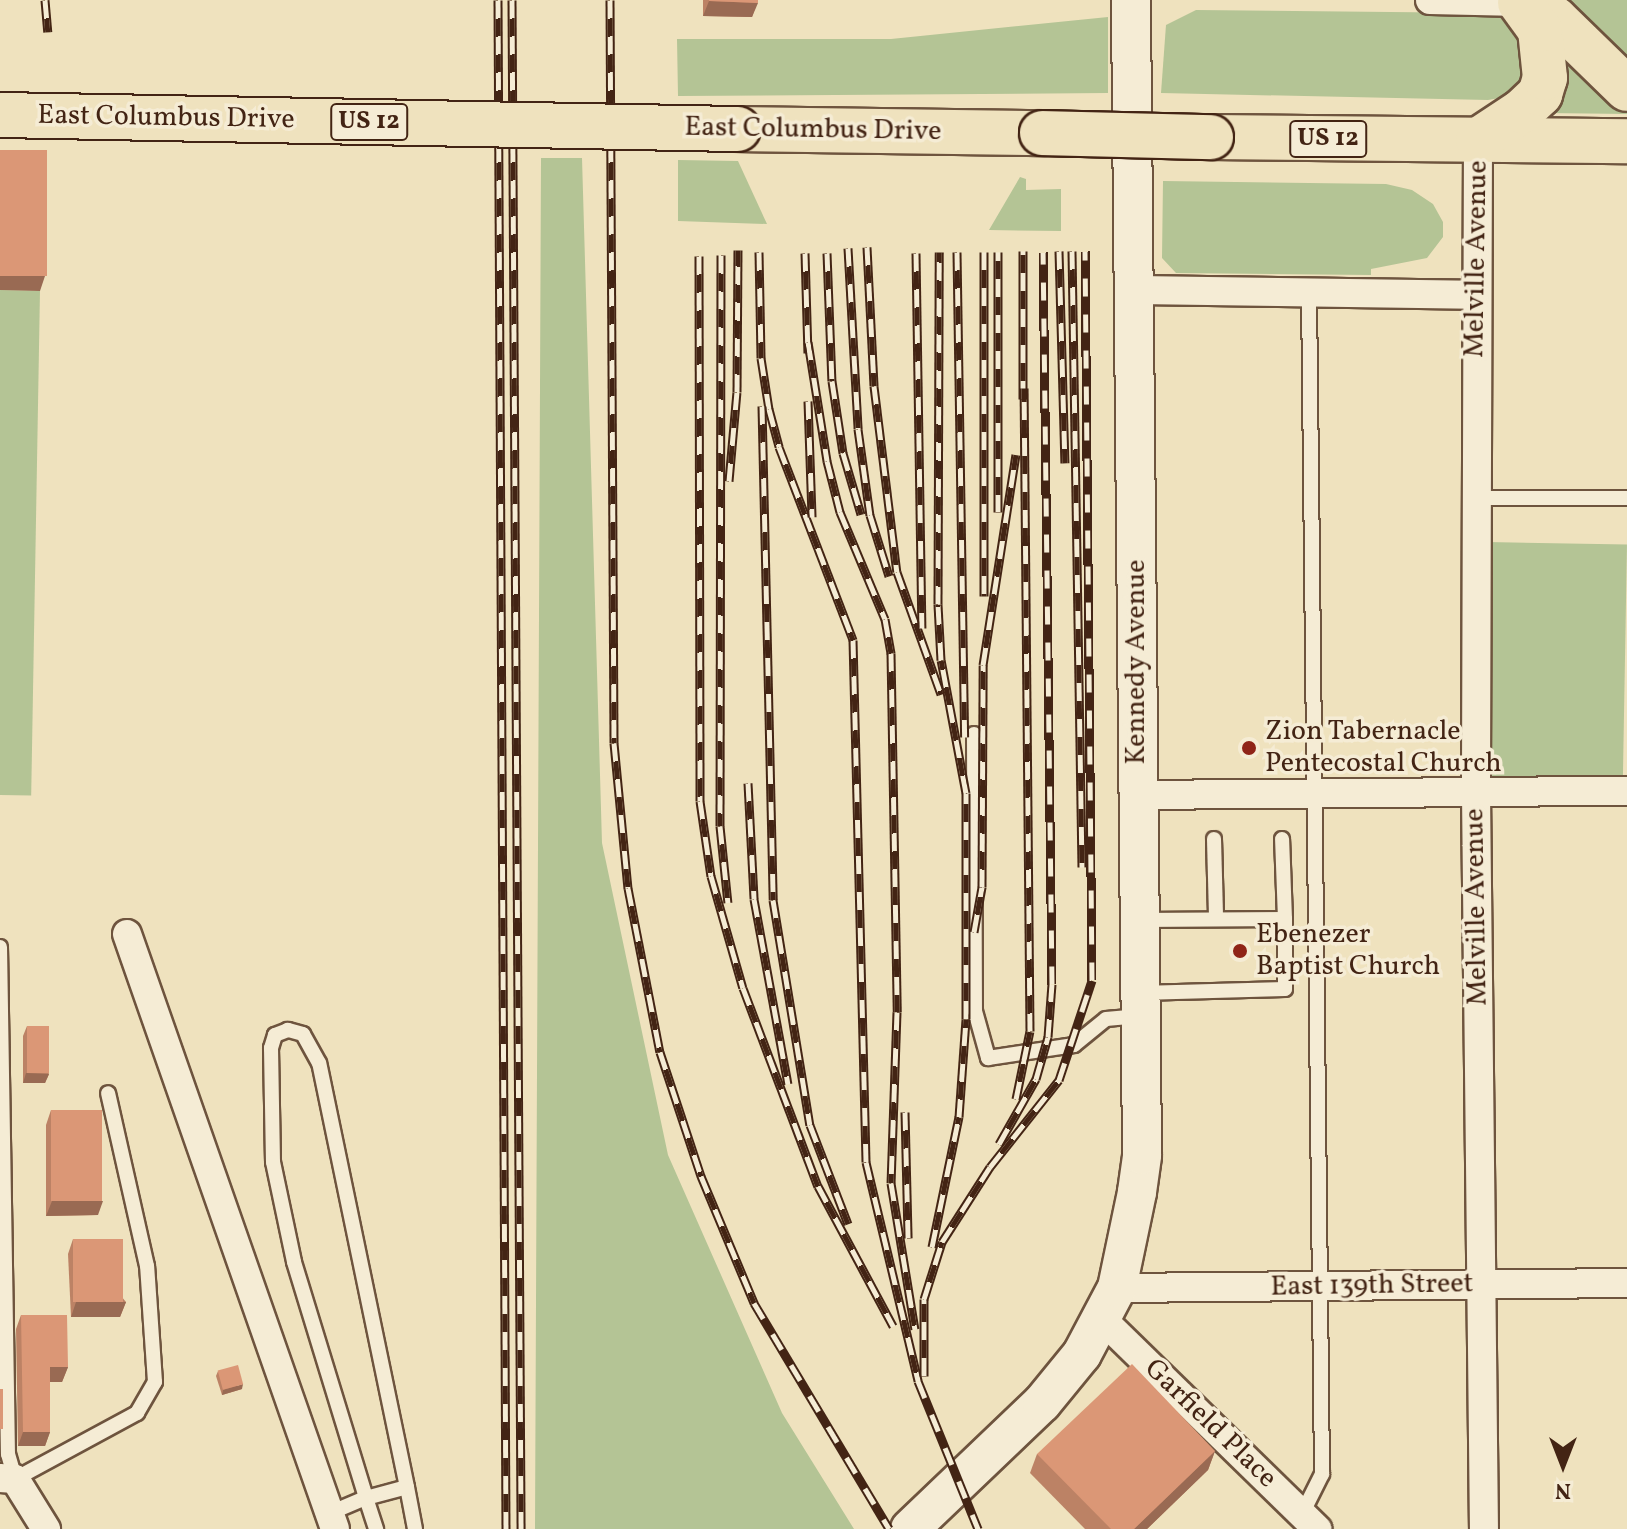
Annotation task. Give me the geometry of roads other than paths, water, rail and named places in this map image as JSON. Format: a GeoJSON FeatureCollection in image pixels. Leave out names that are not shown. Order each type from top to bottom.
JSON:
{"type":"FeatureCollection","features":[{"type":"Feature","properties":{"kind":"main road","name":"Kennedy Avenue"},"geometry":{"type":"LineString","coordinates":[[910,1529],[1042,1403],[1082,1354],[1110,1304],[1142,1155],[1131,0]]}},
{"type":"Feature","properties":{"kind":"main road"},"geometry":{"type":"LineString","coordinates":[[1520,2],[1555,19],[1627,89]]}},
{"type":"Feature","properties":{"kind":"main road"},"geometry":{"type":"LineString","coordinates":[[1478,140],[1522,111],[1540,94],[1545,78],[1540,30],[1520,2]]}},
{"type":"Feature","properties":{"kind":"main road","name":"East Columbus Drive"},"geometry":{"type":"LineString","coordinates":[[0,115],[1211,137],[1627,141]]}},
{"type":"Feature","properties":{"kind":"street"},"geometry":{"type":"LineString","coordinates":[[1430,0],[1520,2]]}},
{"type":"Feature","properties":{"kind":"street","name":"Melville Avenue"},"geometry":{"type":"LineString","coordinates":[[1478,140],[1475,295],[1476,793],[1484,1529]]}},
{"type":"Feature","properties":{"kind":"street"},"geometry":{"type":"LineString","coordinates":[[1134,290],[1475,295]]}},
{"type":"Feature","properties":{"kind":"street"},"geometry":{"type":"LineString","coordinates":[[1138,795],[1627,791]]}},
{"type":"Feature","properties":{"kind":"street"},"geometry":{"type":"LineString","coordinates":[[127,934],[333,1521]]}},
{"type":"Feature","properties":{"kind":"street","name":"East 139th Street"},"geometry":{"type":"LineString","coordinates":[[1110,1304],[1317,1286],[1627,1283]]}},
{"type":"Feature","properties":{"kind":"street","name":"Garfield Place"},"geometry":{"type":"LineString","coordinates":[[1110,1304],[1310,1522]]}},
{"type":"Feature","properties":{"kind":"street"},"geometry":{"type":"LineString","coordinates":[[8,1478],[46,1529]]}},
{"type":"Feature","properties":{"kind":"lane"},"geometry":{"type":"LineString","coordinates":[[1309,293],[1317,1286],[1322,1474],[1310,1522]]}},
{"type":"Feature","properties":{"kind":"lane"},"geometry":{"type":"LineString","coordinates":[[1475,498],[1627,498]]}},
{"type":"Feature","properties":{"kind":"lane"},"geometry":{"type":"LineString","coordinates":[[974,734],[975,1011],[988,1058],[1074,1045],[1106,1019],[1140,1004],[1285,989],[1282,839]]}},
{"type":"Feature","properties":{"kind":"lane"},"geometry":{"type":"LineString","coordinates":[[1214,839],[1216,918]]}},
{"type":"Feature","properties":{"kind":"lane"},"geometry":{"type":"LineString","coordinates":[[1139,920],[1285,919]]}},
{"type":"Feature","properties":{"kind":"lane"},"geometry":{"type":"LineString","coordinates":[[0,947],[8,1478],[137,1413],[155,1382],[147,1266],[108,1093]]}},
{"type":"Feature","properties":{"kind":"lane"},"geometry":{"type":"LineString","coordinates":[[376,1529],[294,1262],[273,1162],[271,1048],[275,1035],[288,1030],[303,1034],[319,1063],[415,1529]]}},
{"type":"Feature","properties":{"kind":"lane"},"geometry":{"type":"LineString","coordinates":[[333,1521],[366,1498],[407,1487]]}},
{"type":"Feature","properties":{"kind":"railway"},"geometry":{"type":"LineString","coordinates":[[45,0],[48,32]]}},
{"type":"Feature","properties":{"kind":"railway"},"geometry":{"type":"LineString","coordinates":[[498,0],[506,1529]]}},
{"type":"Feature","properties":{"kind":"railway"},"geometry":{"type":"LineString","coordinates":[[512,0],[521,1529]]}},
{"type":"Feature","properties":{"kind":"railway"},"geometry":{"type":"LineString","coordinates":[[610,0],[614,743],[628,888],[660,1052],[701,1176],[754,1303],[889,1529]]}},
{"type":"Feature","properties":{"kind":"railway"},"geometry":{"type":"LineString","coordinates":[[867,247],[874,386],[897,572],[941,694]]}},
{"type":"Feature","properties":{"kind":"railway"},"geometry":{"type":"LineString","coordinates":[[848,248],[858,429],[870,515],[889,576]]}},
{"type":"Feature","properties":{"kind":"railway"},"geometry":{"type":"LineString","coordinates":[[729,481],[737,392],[738,250]]}},
{"type":"Feature","properties":{"kind":"railway"},"geometry":{"type":"LineString","coordinates":[[1023,251],[1023,399]]}},
{"type":"Feature","properties":{"kind":"railway"},"geometry":{"type":"LineString","coordinates":[[1059,251],[1065,463]]}},
{"type":"Feature","properties":{"kind":"railway"},"geometry":{"type":"LineString","coordinates":[[1072,251],[1082,867]]}},
{"type":"Feature","properties":{"kind":"railway"},"geometry":{"type":"LineString","coordinates":[[924,1376],[924,1299],[942,1242],[990,1167],[1059,1080],[1092,980],[1085,251]]}},
{"type":"Feature","properties":{"kind":"railway"},"geometry":{"type":"LineString","coordinates":[[759,252],[761,358],[769,409],[779,447],[853,640],[866,1162],[918,1381],[978,1529]]}},
{"type":"Feature","properties":{"kind":"railway"},"geometry":{"type":"LineString","coordinates":[[932,1247],[959,1117],[966,1019],[966,793],[941,660],[938,604],[939,252]]}},
{"type":"Feature","properties":{"kind":"railway"},"geometry":{"type":"LineString","coordinates":[[957,252],[965,737]]}},
{"type":"Feature","properties":{"kind":"railway"},"geometry":{"type":"LineString","coordinates":[[984,252],[984,596]]}},
{"type":"Feature","properties":{"kind":"railway"},"geometry":{"type":"LineString","coordinates":[[998,252],[998,512]]}},
{"type":"Feature","properties":{"kind":"railway"},"geometry":{"type":"LineString","coordinates":[[999,1144],[1036,1079],[1048,1037],[1052,984],[1043,252]]}},
{"type":"Feature","properties":{"kind":"railway"},"geometry":{"type":"LineString","coordinates":[[805,253],[808,353]]}},
{"type":"Feature","properties":{"kind":"railway"},"geometry":{"type":"LineString","coordinates":[[827,253],[832,381],[843,453],[861,514]]}},
{"type":"Feature","properties":{"kind":"railway"},"geometry":{"type":"LineString","coordinates":[[916,253],[922,628]]}},
{"type":"Feature","properties":{"kind":"railway"},"geometry":{"type":"LineString","coordinates":[[721,255],[720,826],[728,903]]}},
{"type":"Feature","properties":{"kind":"railway"},"geometry":{"type":"LineString","coordinates":[[699,256],[700,801],[711,876],[743,988],[818,1186],[893,1326]]}},
{"type":"Feature","properties":{"kind":"railway"},"geometry":{"type":"LineString","coordinates":[[808,342],[827,461],[840,512],[885,619],[891,653],[897,1012],[891,1183],[915,1329]]}},
{"type":"Feature","properties":{"kind":"railway"},"geometry":{"type":"LineString","coordinates":[[1016,1099],[1030,1031],[1024,388]]}},
{"type":"Feature","properties":{"kind":"railway"},"geometry":{"type":"LineString","coordinates":[[808,401],[812,517]]}},
{"type":"Feature","properties":{"kind":"railway"},"geometry":{"type":"LineString","coordinates":[[762,406],[773,900],[810,1125],[848,1224]]}},
{"type":"Feature","properties":{"kind":"railway"},"geometry":{"type":"LineString","coordinates":[[974,932],[982,887],[983,665],[1016,455]]}},
{"type":"Feature","properties":{"kind":"railway"},"geometry":{"type":"LineString","coordinates":[[748,783],[754,899],[788,1084]]}},
{"type":"Feature","properties":{"kind":"railway"},"geometry":{"type":"LineString","coordinates":[[905,1112],[908,1238]]}},
{"type":"Feature","properties":{"kind":"place","name":"Zion Tabernacle Pentecostal Church"},"geometry":{"type":"Point","coordinates":[1249,748]}},
{"type":"Feature","properties":{"kind":"place","name":"Ebenezer Baptist Church"},"geometry":{"type":"Point","coordinates":[1240,951]}}]}
